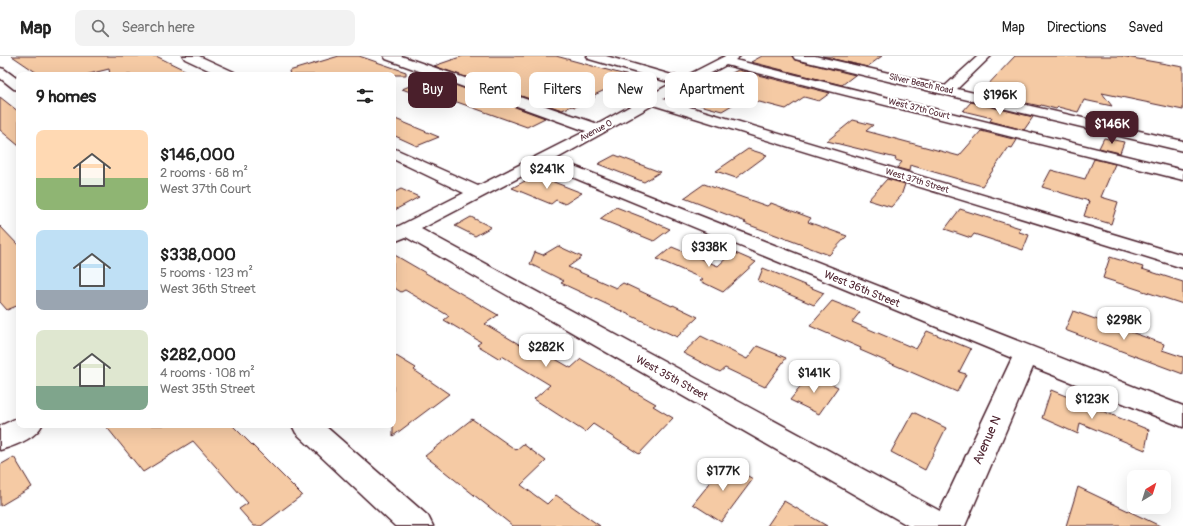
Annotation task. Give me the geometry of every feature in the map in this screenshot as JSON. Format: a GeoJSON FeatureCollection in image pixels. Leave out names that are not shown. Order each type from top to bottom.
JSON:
{"type":"FeatureCollection","features":[{"type":"Feature","properties":{"kind":"street"},"geometry":{"type":"LineString","coordinates":[[189,56],[223,72]]}},
{"type":"Feature","properties":{"kind":"street"},"geometry":{"type":"LineString","coordinates":[[390,56],[599,130]]}},
{"type":"Feature","properties":{"kind":"street"},"geometry":{"type":"LineString","coordinates":[[593,56],[665,77]]}},
{"type":"Feature","properties":{"kind":"street","name":"Silver Beach Road"},"geometry":{"type":"LineString","coordinates":[[799,56],[1183,146]]}},
{"type":"Feature","properties":{"kind":"street"},"geometry":{"type":"LineString","coordinates":[[947,90],[984,56]]}},
{"type":"Feature","properties":{"kind":"street","name":"Avenue O"},"geometry":{"type":"LineString","coordinates":[[702,72],[729,58]]}},
{"type":"Feature","properties":{"kind":"street","name":"West 37th Court"},"geometry":{"type":"LineString","coordinates":[[729,58],[1183,175]]}},
{"type":"Feature","properties":{"kind":"street"},"geometry":{"type":"LineString","coordinates":[[0,72],[16,84]]}},
{"type":"Feature","properties":{"kind":"street","name":"West 37th Street"},"geometry":{"type":"LineString","coordinates":[[657,102],[1183,262]]}},
{"type":"Feature","properties":{"kind":"street","name":"Avenue O"},"geometry":{"type":"LineString","coordinates":[[399,233],[599,130],[637,108]]}},
{"type":"Feature","properties":{"kind":"street"},"geometry":{"type":"LineString","coordinates":[[396,154],[477,192]]}},
{"type":"Feature","properties":{"kind":"street","name":"West 36th Street"},"geometry":{"type":"LineString","coordinates":[[542,159],[1183,417]]}},
{"type":"Feature","properties":{"kind":"street","name":"West 35th Street"},"geometry":{"type":"LineString","coordinates":[[399,233],[938,526]]}},
{"type":"Feature","properties":{"kind":"street","name":"Avenue N"},"geometry":{"type":"LineString","coordinates":[[950,526],[1026,354]]}},
{"type":"Feature","properties":{"kind":"street"},"geometry":{"type":"LineString","coordinates":[[309,428],[417,526]]}},
{"type":"Feature","properties":{"kind":"building"},"geometry":{"type":"Polygon","coordinates":[[[12,56],[156,56],[189,72],[110,72],[109,69],[97,72],[36,72],[12,56]]]}},
{"type":"Feature","properties":{"kind":"building"},"geometry":{"type":"Polygon","coordinates":[[[339,56],[359,56],[406,72],[406,75],[396,75],[396,72],[289,71],[339,56]]]}},
{"type":"Feature","properties":{"kind":"building"},"geometry":{"type":"Polygon","coordinates":[[[463,56],[556,56],[615,72],[603,72],[603,91],[595,95],[595,72],[529,72],[529,99],[521,96],[521,72],[465,72],[465,77],[457,74],[457,72],[451,72],[434,66],[463,56]]]}},
{"type":"Feature","properties":{"kind":"building"},"geometry":{"type":"Polygon","coordinates":[[[762,56],[792,56],[795,60],[855,75],[842,85],[751,62],[762,56]]]}},
{"type":"Feature","properties":{"kind":"building"},"geometry":{"type":"Polygon","coordinates":[[[822,56],[882,56],[867,67],[822,56]]]}},
{"type":"Feature","properties":{"kind":"building"},"geometry":{"type":"Polygon","coordinates":[[[1015,56],[1121,56],[1183,67],[1183,110],[1102,93],[1112,106],[1084,100],[1078,112],[1058,107],[1056,109],[1040,106],[980,93],[1015,56]]]}},
{"type":"Feature","properties":{"kind":"building"},"geometry":{"type":"Polygon","coordinates":[[[738,70],[746,72],[734,72],[738,70]]]}},
{"type":"Feature","properties":{"kind":"building"},"geometry":{"type":"Polygon","coordinates":[[[758,75],[830,93],[819,101],[804,97],[786,109],[758,102],[758,75]]]}},
{"type":"Feature","properties":{"kind":"building"},"geometry":{"type":"Polygon","coordinates":[[[457,86],[465,89],[465,105],[457,102],[457,86]]]}},
{"type":"Feature","properties":{"kind":"building"},"geometry":{"type":"Polygon","coordinates":[[[408,87],[408,91],[402,89],[408,87]]]}},
{"type":"Feature","properties":{"kind":"building"},"geometry":{"type":"Polygon","coordinates":[[[0,97],[16,110],[16,143],[0,130],[0,97]]]}},
{"type":"Feature","properties":{"kind":"building"},"geometry":{"type":"Polygon","coordinates":[[[971,102],[1033,117],[1024,130],[990,121],[992,118],[963,111],[971,102]]]}},
{"type":"Feature","properties":{"kind":"building"},"geometry":{"type":"Polygon","coordinates":[[[474,108],[518,108],[545,118],[527,127],[474,108]]]}},
{"type":"Feature","properties":{"kind":"building"},"geometry":{"type":"Polygon","coordinates":[[[556,108],[567,108],[562,110],[556,108]]]}},
{"type":"Feature","properties":{"kind":"building"},"geometry":{"type":"Polygon","coordinates":[[[711,108],[727,108],[722,111],[711,108]]]}},
{"type":"Feature","properties":{"kind":"building"},"geometry":{"type":"Polygon","coordinates":[[[396,119],[439,137],[417,146],[396,136],[396,119]]]}},
{"type":"Feature","properties":{"kind":"building"},"geometry":{"type":"Polygon","coordinates":[[[853,120],[873,125],[866,131],[959,156],[981,131],[1017,140],[1012,148],[1009,147],[982,186],[910,165],[909,171],[897,168],[902,162],[895,160],[896,158],[827,141],[853,120]]]}},
{"type":"Feature","properties":{"kind":"building"},"geometry":{"type":"Polygon","coordinates":[[[1104,138],[1124,142],[1120,153],[1099,148],[1104,138]]]}},
{"type":"Feature","properties":{"kind":"building"},"geometry":{"type":"Polygon","coordinates":[[[748,149],[767,155],[736,178],[716,171],[748,149]]]}},
{"type":"Feature","properties":{"kind":"building"},"geometry":{"type":"Polygon","coordinates":[[[615,155],[660,172],[644,182],[598,164],[615,155]]]}},
{"type":"Feature","properties":{"kind":"building"},"geometry":{"type":"Polygon","coordinates":[[[1094,159],[1115,164],[1101,197],[1118,202],[1111,224],[1084,216],[1089,201],[1042,187],[1051,170],[1085,179],[1094,159]]]}},
{"type":"Feature","properties":{"kind":"building"},"geometry":{"type":"Polygon","coordinates":[[[536,175],[582,193],[565,204],[556,200],[551,204],[512,188],[536,175]]]}},
{"type":"Feature","properties":{"kind":"building"},"geometry":{"type":"Polygon","coordinates":[[[887,179],[905,184],[901,196],[891,207],[868,200],[887,179]]]}},
{"type":"Feature","properties":{"kind":"building"},"geometry":{"type":"Polygon","coordinates":[[[704,184],[767,206],[771,203],[811,218],[808,222],[847,236],[829,255],[744,223],[746,222],[684,198],[704,184]]]}},
{"type":"Feature","properties":{"kind":"building"},"geometry":{"type":"Polygon","coordinates":[[[401,189],[419,197],[396,209],[396,192],[401,189]]]}},
{"type":"Feature","properties":{"kind":"building"},"geometry":{"type":"Polygon","coordinates":[[[616,207],[670,229],[654,241],[600,219],[616,207]]]}},
{"type":"Feature","properties":{"kind":"building"},"geometry":{"type":"Polygon","coordinates":[[[960,209],[1020,228],[1019,232],[1029,235],[1023,250],[974,234],[971,238],[945,229],[960,209]]]}},
{"type":"Feature","properties":{"kind":"building"},"geometry":{"type":"Polygon","coordinates":[[[471,217],[491,227],[475,236],[455,226],[471,217]]]}},
{"type":"Feature","properties":{"kind":"building"},"geometry":{"type":"Polygon","coordinates":[[[0,226],[16,243],[16,306],[7,310],[0,302],[0,226]]]}},
{"type":"Feature","properties":{"kind":"building"},"geometry":{"type":"Polygon","coordinates":[[[558,246],[582,257],[568,267],[616,288],[623,283],[698,317],[677,337],[561,283],[564,281],[530,264],[535,252],[543,255],[558,246]]]}},
{"type":"Feature","properties":{"kind":"building"},"geometry":{"type":"Polygon","coordinates":[[[672,247],[718,266],[733,252],[756,262],[723,292],[700,281],[703,279],[657,259],[672,247]]]}},
{"type":"Feature","properties":{"kind":"building"},"geometry":{"type":"Polygon","coordinates":[[[396,256],[498,315],[485,324],[527,349],[531,345],[571,368],[581,359],[656,404],[653,406],[673,418],[639,454],[593,424],[585,432],[534,399],[550,385],[502,356],[500,359],[477,345],[481,342],[444,320],[449,316],[405,290],[401,292],[396,289],[396,256]]]}},
{"type":"Feature","properties":{"kind":"building"},"geometry":{"type":"Polygon","coordinates":[[[1110,257],[1143,267],[1142,269],[1183,282],[1183,304],[1103,278],[1110,257]]]}},
{"type":"Feature","properties":{"kind":"building"},"geometry":{"type":"Polygon","coordinates":[[[763,268],[824,293],[814,305],[758,281],[763,268]]]}},
{"type":"Feature","properties":{"kind":"building"},"geometry":{"type":"Polygon","coordinates":[[[832,301],[860,312],[852,322],[916,349],[927,331],[971,349],[959,372],[966,374],[957,392],[860,350],[861,348],[810,326],[832,301]]]}},
{"type":"Feature","properties":{"kind":"building"},"geometry":{"type":"Polygon","coordinates":[[[1073,311],[1164,344],[1162,350],[1183,357],[1183,374],[1065,330],[1073,311]]]}},
{"type":"Feature","properties":{"kind":"building"},"geometry":{"type":"Polygon","coordinates":[[[701,336],[747,359],[757,346],[786,358],[765,387],[725,368],[720,372],[683,353],[701,336]]]}},
{"type":"Feature","properties":{"kind":"building"},"geometry":{"type":"Polygon","coordinates":[[[396,356],[416,368],[414,370],[449,394],[393,436],[393,428],[396,428],[396,356]]]}},
{"type":"Feature","properties":{"kind":"building"},"geometry":{"type":"Polygon","coordinates":[[[811,374],[838,387],[819,414],[790,400],[811,374]]]}},
{"type":"Feature","properties":{"kind":"building"},"geometry":{"type":"Polygon","coordinates":[[[1051,390],[1149,430],[1145,450],[1080,423],[1078,434],[1042,418],[1051,390]]]}},
{"type":"Feature","properties":{"kind":"building"},"geometry":{"type":"Polygon","coordinates":[[[913,412],[946,428],[925,470],[891,452],[913,412]]]}},
{"type":"Feature","properties":{"kind":"building"},"geometry":{"type":"Polygon","coordinates":[[[472,419],[516,450],[523,444],[546,461],[521,485],[547,504],[556,495],[600,526],[513,526],[425,456],[472,419]]]}},
{"type":"Feature","properties":{"kind":"building"},"geometry":{"type":"Polygon","coordinates":[[[107,428],[235,428],[302,495],[261,526],[254,526],[239,509],[248,503],[193,441],[143,472],[107,428]]]}},
{"type":"Feature","properties":{"kind":"building"},"geometry":{"type":"Polygon","coordinates":[[[14,457],[32,487],[0,506],[0,465],[14,457]]]}},
{"type":"Feature","properties":{"kind":"building"},"geometry":{"type":"Polygon","coordinates":[[[726,463],[753,479],[721,522],[693,504],[726,463]]]}},
{"type":"Feature","properties":{"kind":"building"},"geometry":{"type":"Polygon","coordinates":[[[1078,487],[1127,510],[1127,514],[1135,514],[1160,526],[1066,526],[1078,487]]]}},
{"type":"Feature","properties":{"kind":"building"},"geometry":{"type":"Polygon","coordinates":[[[784,501],[827,526],[767,526],[784,501]]]}}]}
